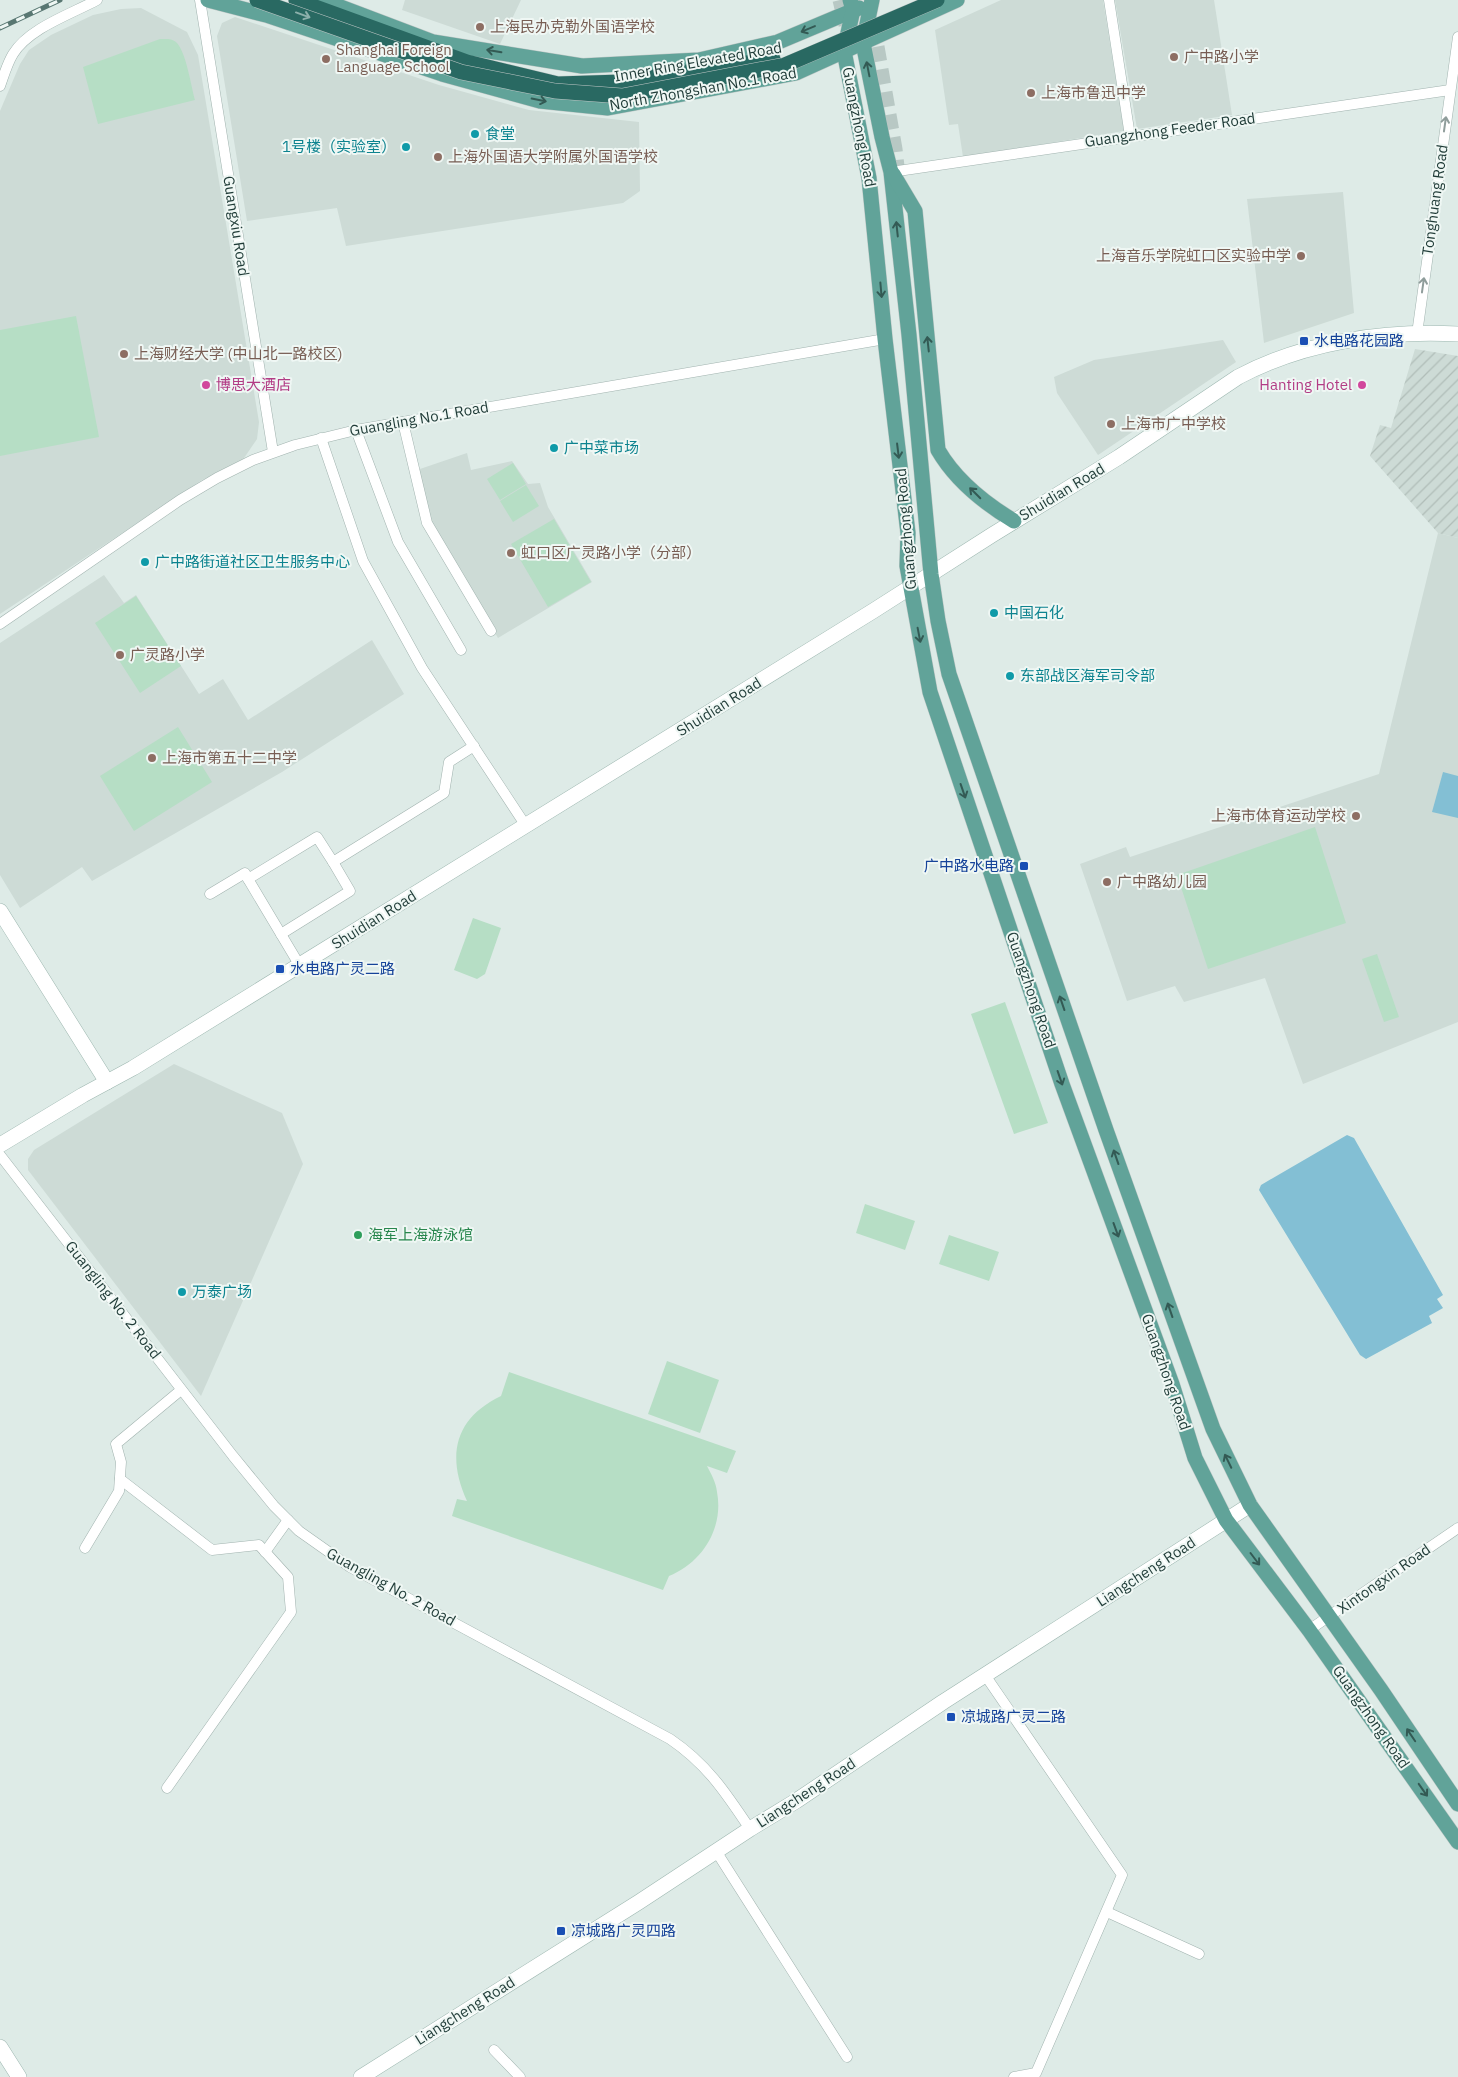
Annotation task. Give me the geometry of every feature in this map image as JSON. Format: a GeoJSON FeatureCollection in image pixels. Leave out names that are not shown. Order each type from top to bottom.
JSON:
{"type":"FeatureCollection","features":[{"type":"Feature","properties":{"kind":"highway","name":"Inner Ring Elevated Road"},"geometry":{"type":"LineString","coordinates":[[257,0],[461,72],[555,91],[622,96],[786,65],[937,0]]}},
{"type":"Feature","properties":{"kind":"highway","name":"Inner Ring Elevated Road"},"geometry":{"type":"LineString","coordinates":[[296,0],[467,62],[558,84],[621,82],[773,59],[811,46],[912,0]]}},
{"type":"Feature","properties":{"kind":"main road","name":"North Zhongshan No.1 Road"},"geometry":{"type":"LineString","coordinates":[[208,0],[266,15],[442,74],[540,101],[608,108],[796,73],[958,0]]}},
{"type":"Feature","properties":{"kind":"main road","name":"North Zhongshan No.1 Road"},"geometry":{"type":"LineString","coordinates":[[317,0],[330,3],[433,42],[582,66],[699,60],[778,42],[852,5],[873,1]]}},
{"type":"Feature","properties":{"kind":"main road"},"geometry":{"type":"LineString","coordinates":[[863,43],[873,1]]}},
{"type":"Feature","properties":{"kind":"main road"},"geometry":{"type":"LineString","coordinates":[[844,52],[852,5]]}},
{"type":"Feature","properties":{"kind":"main road","name":"Guangzhong Road"},"geometry":{"type":"LineString","coordinates":[[863,43],[891,172],[909,335],[931,574],[949,674],[961,712],[1213,1429],[1250,1505],[1381,1690],[1458,1804]]}},
{"type":"Feature","properties":{"kind":"main road","name":"Guangzhong Road"},"geometry":{"type":"LineString","coordinates":[[844,52],[869,178],[885,339],[908,534],[907,566],[930,692],[1062,1084],[1172,1384],[1195,1458],[1226,1520],[1309,1630],[1458,1842]]}},
{"type":"Feature","properties":{"kind":"main road"},"geometry":{"type":"LineString","coordinates":[[865,120],[881,212],[882,245],[878,267]]}},
{"type":"Feature","properties":{"kind":"main road"},"geometry":{"type":"LineString","coordinates":[[891,172],[915,211],[938,450],[977,496],[1014,521]]}},
{"type":"Feature","properties":{"kind":"main road","name":"Shuidian Road"},"geometry":{"type":"LineString","coordinates":[[0,1145],[133,1068],[300,966],[1119,457],[1227,384],[1253,369],[1323,346],[1371,337],[1458,334]]}},
{"type":"Feature","properties":{"kind":"main road"},"geometry":{"type":"LineString","coordinates":[[916,340],[934,524],[928,538]]}},
{"type":"Feature","properties":{"kind":"main road"},"geometry":{"type":"LineString","coordinates":[[0,911],[107,1082]]}},
{"type":"Feature","properties":{"kind":"main road","name":"Liangcheng Road"},"geometry":{"type":"LineString","coordinates":[[361,2077],[750,1829],[796,1802],[985,1675],[1250,1505]]}},
{"type":"Feature","properties":{"kind":"main road"},"geometry":{"type":"LineString","coordinates":[[0,2048],[19,2077]]}},
{"type":"Feature","properties":{"kind":"street"},"geometry":{"type":"LineString","coordinates":[[0,86],[9,60],[20,44],[40,30],[97,0]]}},
{"type":"Feature","properties":{"kind":"street","name":"Guangxiu Road"},"geometry":{"type":"LineString","coordinates":[[200,0],[273,452]]}},
{"type":"Feature","properties":{"kind":"street"},"geometry":{"type":"LineString","coordinates":[[1109,0],[1130,136]]}},
{"type":"Feature","properties":{"kind":"street","name":"Tonghuang Road"},"geometry":{"type":"LineString","coordinates":[[1417,334],[1458,37]]}},
{"type":"Feature","properties":{"kind":"street","name":"Guangzhong Feeder Road"},"geometry":{"type":"LineString","coordinates":[[891,172],[1450,90]]}},
{"type":"Feature","properties":{"kind":"street","name":"Guangling No.1 Road"},"geometry":{"type":"LineString","coordinates":[[0,624],[192,492],[234,469],[273,452],[356,430],[885,339]]}},
{"type":"Feature","properties":{"kind":"street"},"geometry":{"type":"LineString","coordinates":[[403,422],[427,523],[491,631]]}},
{"type":"Feature","properties":{"kind":"street"},"geometry":{"type":"LineString","coordinates":[[356,430],[398,542],[461,650]]}},
{"type":"Feature","properties":{"kind":"street"},"geometry":{"type":"LineString","coordinates":[[321,438],[363,561],[422,668],[526,826]]}},
{"type":"Feature","properties":{"kind":"street"},"geometry":{"type":"LineString","coordinates":[[333,862],[444,793],[449,762],[474,746]]}},
{"type":"Feature","properties":{"kind":"street"},"geometry":{"type":"LineString","coordinates":[[248,879],[317,837],[333,862],[350,891],[281,934]]}},
{"type":"Feature","properties":{"kind":"street"},"geometry":{"type":"LineString","coordinates":[[210,894],[245,873],[300,966]]}},
{"type":"Feature","properties":{"kind":"street","name":"Guangling No. 2 Road"},"geometry":{"type":"LineString","coordinates":[[0,1155],[254,1482],[288,1520],[311,1541],[350,1567],[670,1739],[692,1755],[713,1776],[750,1829]]}},
{"type":"Feature","properties":{"kind":"street"},"geometry":{"type":"LineString","coordinates":[[84,1548],[119,1491],[121,1462],[116,1444],[182,1390]]}},
{"type":"Feature","properties":{"kind":"street"},"geometry":{"type":"LineString","coordinates":[[120,1478],[212,1550],[259,1545],[288,1577],[291,1612],[167,1788]]}},
{"type":"Feature","properties":{"kind":"street"},"geometry":{"type":"LineString","coordinates":[[265,1552],[288,1520]]}},
{"type":"Feature","properties":{"kind":"street","name":"Xintongxin Road"},"geometry":{"type":"LineString","coordinates":[[1309,1630],[1458,1528]]}},
{"type":"Feature","properties":{"kind":"street"},"geometry":{"type":"LineString","coordinates":[[985,1675],[1122,1875],[1036,2073],[1014,2077]]}},
{"type":"Feature","properties":{"kind":"street"},"geometry":{"type":"LineString","coordinates":[[716,1851],[847,2057]]}},
{"type":"Feature","properties":{"kind":"street"},"geometry":{"type":"LineString","coordinates":[[1107,1912],[1199,1954]]}},
{"type":"Feature","properties":{"kind":"street"},"geometry":{"type":"LineString","coordinates":[[494,2050],[520,2077]]}},
{"type":"Feature","properties":{"kind":"shaded area","name":"上海民办克勒外国语学校"},"geometry":{"type":"Polygon","coordinates":[[[405,0],[521,0],[500,44],[402,10],[405,0]]]}},
{"type":"Feature","properties":{"kind":"shaded area","name":"上海市鲁迅中学"},"geometry":{"type":"Polygon","coordinates":[[[1001,0],[1103,0],[1124,131],[963,157],[958,124],[949,125],[935,30],[1001,0]]]}},
{"type":"Feature","properties":{"kind":"shaded area","name":"广中路小学"},"geometry":{"type":"Polygon","coordinates":[[[1115,0],[1214,0],[1232,115],[1137,129],[1115,0]]]}},
{"type":"Feature","properties":{"kind":"shaded area","name":"上海财经大学 (中山北一路校区)"},"geometry":{"type":"Polygon","coordinates":[[[141,8],[187,32],[198,55],[259,422],[257,439],[242,461],[202,480],[0,614],[0,111],[20,64],[29,50],[51,35],[93,15],[121,9],[141,8]]]}},
{"type":"Feature","properties":{"kind":"shaded area","name":"上海外国语大学附属外国语学校"},"geometry":{"type":"Polygon","coordinates":[[[235,17],[439,85],[529,110],[639,122],[640,191],[623,203],[346,246],[337,208],[247,221],[217,36],[222,23],[235,17]]]}},
{"type":"Feature","properties":{"kind":"shaded area","name":"上海音乐学院虹口区实验中学"},"geometry":{"type":"Polygon","coordinates":[[[1343,192],[1354,313],[1264,343],[1247,199],[1343,192]]]}},
{"type":"Feature","properties":{"kind":"shaded area","name":"上海市广中学校"},"geometry":{"type":"Polygon","coordinates":[[[1223,340],[1236,362],[1098,455],[1057,393],[1054,377],[1094,360],[1223,340]]]}},
{"type":"Feature","properties":{"kind":"shaded area"},"geometry":{"type":"Polygon","coordinates":[[[1415,349],[1458,356],[1458,538],[1438,533],[1370,456],[1380,425],[1391,428],[1415,349]]]}},
{"type":"Feature","properties":{"kind":"shaded area","name":"虹口区广灵路小学（分部）"},"geometry":{"type":"Polygon","coordinates":[[[467,453],[471,470],[512,461],[528,484],[540,483],[548,507],[592,582],[498,638],[430,523],[417,470],[467,453]]]}},
{"type":"Feature","properties":{"kind":"shaded area","name":"上海市体育运动学校"},"geometry":{"type":"Polygon","coordinates":[[[1438,533],[1458,538],[1458,1022],[1303,1084],[1265,978],[1184,1002],[1175,986],[1127,1001],[1080,864],[1126,847],[1130,857],[1379,774],[1438,533]]]}},
{"type":"Feature","properties":{"kind":"shaded area","name":"上海市第五十二中学"},"geometry":{"type":"Polygon","coordinates":[[[104,575],[124,603],[136,595],[199,694],[223,679],[248,720],[372,640],[404,694],[282,772],[92,881],[82,867],[20,908],[0,875],[0,643],[104,575]]]}},
{"type":"Feature","properties":{"kind":"shaded area","name":"万泰广场"},"geometry":{"type":"Polygon","coordinates":[[[174,1064],[282,1113],[303,1164],[201,1396],[28,1170],[28,1159],[34,1150],[174,1064]]]}},
{"type":"Feature","properties":{"kind":"green space"},"geometry":{"type":"Polygon","coordinates":[[[160,39],[172,40],[180,47],[195,100],[98,124],[83,67],[160,39]]]}},
{"type":"Feature","properties":{"kind":"green space"},"geometry":{"type":"Polygon","coordinates":[[[76,316],[99,437],[0,456],[0,330],[76,316]]]}},
{"type":"Feature","properties":{"kind":"green space"},"geometry":{"type":"Polygon","coordinates":[[[513,463],[526,484],[500,500],[487,479],[513,463]]]}},
{"type":"Feature","properties":{"kind":"green space"},"geometry":{"type":"Polygon","coordinates":[[[526,485],[539,506],[513,522],[500,501],[526,485]]]}},
{"type":"Feature","properties":{"kind":"green space"},"geometry":{"type":"Polygon","coordinates":[[[554,519],[591,582],[548,607],[511,544],[554,519]]]}},
{"type":"Feature","properties":{"kind":"green space"},"geometry":{"type":"Polygon","coordinates":[[[136,596],[181,666],[140,693],[95,623],[136,596]]]}},
{"type":"Feature","properties":{"kind":"green space"},"geometry":{"type":"Polygon","coordinates":[[[178,727],[212,782],[134,831],[100,776],[178,727]]]}},
{"type":"Feature","properties":{"kind":"green space"},"geometry":{"type":"Polygon","coordinates":[[[1315,827],[1346,923],[1208,969],[1177,875],[1315,827]]]}},
{"type":"Feature","properties":{"kind":"green space"},"geometry":{"type":"Polygon","coordinates":[[[473,918],[501,928],[485,974],[477,979],[454,970],[473,918]]]}},
{"type":"Feature","properties":{"kind":"green space"},"geometry":{"type":"Polygon","coordinates":[[[1377,954],[1399,1017],[1384,1022],[1362,959],[1377,954]]]}},
{"type":"Feature","properties":{"kind":"green space"},"geometry":{"type":"Polygon","coordinates":[[[1005,1002],[1048,1123],[1014,1134],[971,1014],[1005,1002]]]}},
{"type":"Feature","properties":{"kind":"green space"},"geometry":{"type":"Polygon","coordinates":[[[865,1204],[915,1221],[905,1250],[856,1233],[865,1204]]]}},
{"type":"Feature","properties":{"kind":"green space"},"geometry":{"type":"Polygon","coordinates":[[[949,1235],[999,1252],[989,1281],[939,1264],[949,1235]]]}},
{"type":"Feature","properties":{"kind":"green space"},"geometry":{"type":"Polygon","coordinates":[[[667,1361],[719,1380],[700,1433],[648,1414],[667,1361]]]}},
{"type":"Feature","properties":{"kind":"green space"},"geometry":{"type":"Polygon","coordinates":[[[509,1372],[736,1451],[727,1473],[707,1466],[717,1492],[717,1518],[714,1531],[701,1553],[681,1570],[669,1576],[663,1590],[452,1516],[457,1499],[467,1501],[457,1468],[456,1453],[464,1427],[473,1415],[485,1405],[501,1396],[509,1372]]]}},
{"type":"Feature","properties":{"kind":"water"},"geometry":{"type":"Polygon","coordinates":[[[1443,772],[1458,776],[1458,818],[1432,812],[1443,772]]]}},
{"type":"Feature","properties":{"kind":"water"},"geometry":{"type":"Polygon","coordinates":[[[1347,1135],[1354,1138],[1443,1295],[1437,1299],[1443,1308],[1429,1316],[1432,1323],[1366,1359],[1360,1355],[1259,1190],[1261,1185],[1347,1135]]]}},
{"type":"Feature","properties":{"kind":"tunnel"},"geometry":{"type":"LineString","coordinates":[[840,0],[846,25]]}},
{"type":"Feature","properties":{"kind":"tunnel"},"geometry":{"type":"LineString","coordinates":[[873,24],[895,149],[899,184]]}},
{"type":"Feature","properties":{"kind":"railway"},"geometry":{"type":"LineString","coordinates":[[0,28],[60,0]]}},
{"type":"Feature","properties":{"kind":"place","name":"上海民办克勒外国语学校"},"geometry":{"type":"Point","coordinates":[480,27]}},
{"type":"Feature","properties":{"kind":"place","name":"广中路小学"},"geometry":{"type":"Point","coordinates":[1174,57]}},
{"type":"Feature","properties":{"kind":"place","name":"Shanghai Foreign Language School"},"geometry":{"type":"Point","coordinates":[326,59]}},
{"type":"Feature","properties":{"kind":"place","name":"上海市鲁迅中学"},"geometry":{"type":"Point","coordinates":[1031,93]}},
{"type":"Feature","properties":{"kind":"place","name":"食堂"},"geometry":{"type":"Point","coordinates":[475,134]}},
{"type":"Feature","properties":{"kind":"place","name":"1号楼（实验室）"},"geometry":{"type":"Point","coordinates":[406,147]}},
{"type":"Feature","properties":{"kind":"place","name":"上海外国语大学附属外国语学校"},"geometry":{"type":"Point","coordinates":[438,157]}},
{"type":"Feature","properties":{"kind":"place","name":"上海音乐学院虹口区实验中学"},"geometry":{"type":"Point","coordinates":[1301,256]}},
{"type":"Feature","properties":{"kind":"place","name":"水电路花园路"},"geometry":{"type":"Point","coordinates":[1304,341]}},
{"type":"Feature","properties":{"kind":"place","name":"上海财经大学 (中山北一路校区)"},"geometry":{"type":"Point","coordinates":[124,354]}},
{"type":"Feature","properties":{"kind":"place","name":"博思大酒店"},"geometry":{"type":"Point","coordinates":[206,385]}},
{"type":"Feature","properties":{"kind":"place","name":"Hanting Hotel"},"geometry":{"type":"Point","coordinates":[1362,385]}},
{"type":"Feature","properties":{"kind":"place","name":"上海市广中学校"},"geometry":{"type":"Point","coordinates":[1111,424]}},
{"type":"Feature","properties":{"kind":"place","name":"广中菜市场"},"geometry":{"type":"Point","coordinates":[554,448]}},
{"type":"Feature","properties":{"kind":"place","name":"虹口区广灵路小学（分部）"},"geometry":{"type":"Point","coordinates":[511,553]}},
{"type":"Feature","properties":{"kind":"place","name":"广中路街道社区卫生服务中心"},"geometry":{"type":"Point","coordinates":[145,562]}},
{"type":"Feature","properties":{"kind":"place","name":"中国石化"},"geometry":{"type":"Point","coordinates":[994,613]}},
{"type":"Feature","properties":{"kind":"place","name":"广灵路小学"},"geometry":{"type":"Point","coordinates":[120,655]}},
{"type":"Feature","properties":{"kind":"place","name":"东部战区海军司令部"},"geometry":{"type":"Point","coordinates":[1010,676]}},
{"type":"Feature","properties":{"kind":"place","name":"上海市第五十二中学"},"geometry":{"type":"Point","coordinates":[152,758]}},
{"type":"Feature","properties":{"kind":"place","name":"上海市体育运动学校"},"geometry":{"type":"Point","coordinates":[1356,816]}},
{"type":"Feature","properties":{"kind":"place","name":"广中路水电路"},"geometry":{"type":"Point","coordinates":[1024,866]}},
{"type":"Feature","properties":{"kind":"place","name":"广中路幼儿园"},"geometry":{"type":"Point","coordinates":[1107,882]}},
{"type":"Feature","properties":{"kind":"place","name":"水电路广灵二路"},"geometry":{"type":"Point","coordinates":[280,969]}},
{"type":"Feature","properties":{"kind":"place","name":"海军上海游泳馆"},"geometry":{"type":"Point","coordinates":[358,1235]}},
{"type":"Feature","properties":{"kind":"place","name":"万泰广场"},"geometry":{"type":"Point","coordinates":[182,1292]}},
{"type":"Feature","properties":{"kind":"place","name":"凉城路广灵二路"},"geometry":{"type":"Point","coordinates":[951,1717]}},
{"type":"Feature","properties":{"kind":"place","name":"凉城路广灵四路"},"geometry":{"type":"Point","coordinates":[561,1931]}}]}
